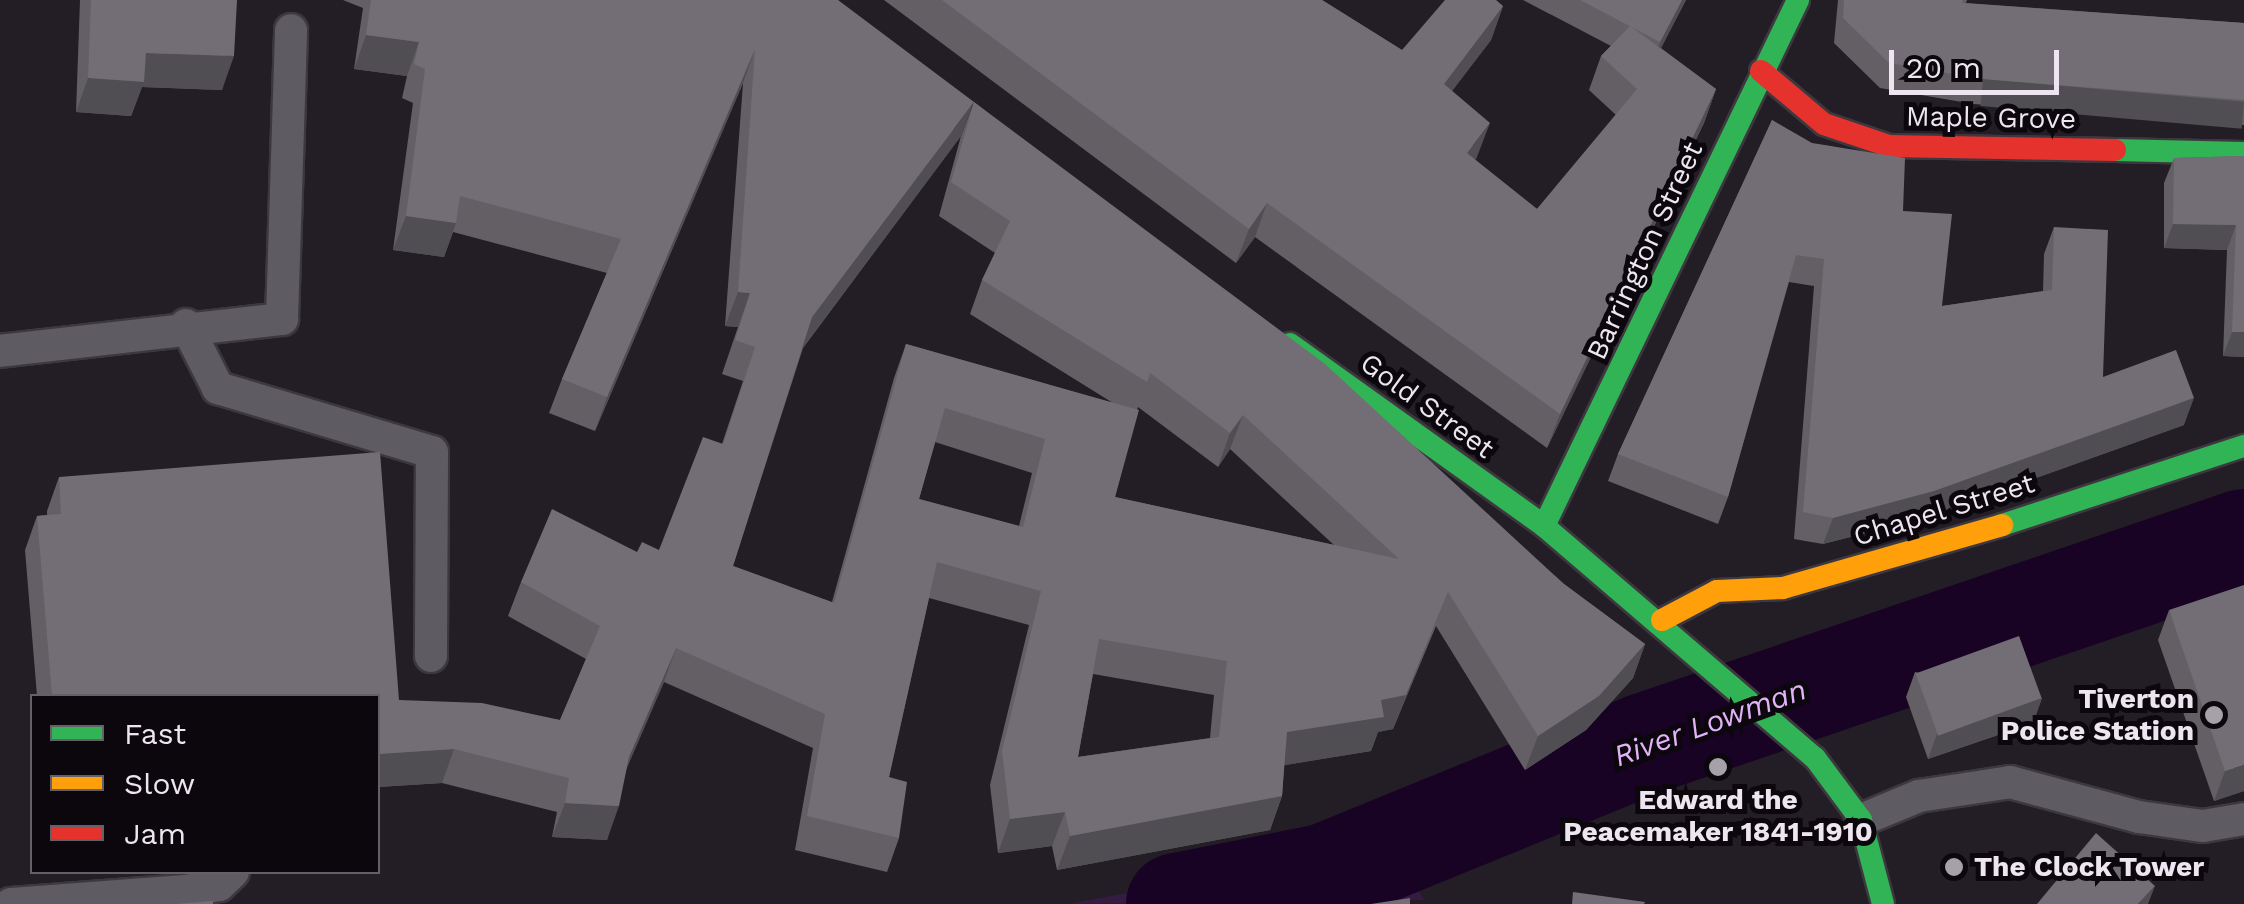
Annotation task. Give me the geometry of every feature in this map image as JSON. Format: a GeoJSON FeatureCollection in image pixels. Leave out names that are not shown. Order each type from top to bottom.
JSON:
{"type":"FeatureCollection","features":[{"type":"Feature","properties":{"kind":"street","name":"Barrington Street"},"geometry":{"type":"LineString","coordinates":[[1544,526],[1798,0]]}},
{"type":"Feature","properties":{"kind":"street","name":"Maple Grove"},"geometry":{"type":"LineString","coordinates":[[1762,70],[1824,124],[1889,146],[2244,154]]}},
{"type":"Feature","properties":{"kind":"street","name":"Gold Street"},"geometry":{"type":"LineString","coordinates":[[1274,332],[1544,526],[1662,620],[1815,758],[1862,820]]}},
{"type":"Feature","properties":{"kind":"street","name":"Chapel Street"},"geometry":{"type":"LineString","coordinates":[[1662,620],[1718,590],[1783,588],[1932,548],[2244,446]]}},
{"type":"Feature","properties":{"kind":"street"},"geometry":{"type":"LineString","coordinates":[[1862,820],[1883,904]]}},
{"type":"Feature","properties":{"kind":"lane"},"geometry":{"type":"LineString","coordinates":[[0,352],[186,325],[282,319],[291,30]]}},
{"type":"Feature","properties":{"kind":"lane"},"geometry":{"type":"LineString","coordinates":[[186,325],[218,388],[432,452],[431,656]]}},
{"type":"Feature","properties":{"kind":"lane"},"geometry":{"type":"LineString","coordinates":[[1862,820],[1919,796],[2010,782],[2140,817],[2203,826],[2244,818]]}},
{"type":"Feature","properties":{"kind":"lane"},"geometry":{"type":"LineString","coordinates":[[11,904],[185,891],[220,885],[232,874]]}},
{"type":"Feature","properties":{"kind":"shaded area"},"geometry":{"type":"Polygon","coordinates":[[[1374,829],[1425,900],[1067,904],[1133,892],[1374,829]]]}},
{"type":"Feature","properties":{"kind":"building"},"geometry":{"type":"Polygon","coordinates":[[[91,0],[237,0],[234,56],[146,53],[144,82],[88,78],[91,0]]]}},
{"type":"Feature","properties":{"kind":"building"},"geometry":{"type":"Polygon","coordinates":[[[371,0],[838,0],[1325,364],[1564,584],[1645,644],[1599,696],[1538,736],[1448,592],[1406,695],[1381,700],[1384,717],[1287,732],[1282,796],[1070,836],[1065,812],[1010,819],[1002,751],[1041,591],[937,562],[889,777],[907,782],[899,838],[807,816],[825,714],[676,648],[629,757],[619,806],[565,803],[569,778],[454,749],[380,754],[380,694],[52,694],[37,516],[61,514],[59,477],[380,452],[399,700],[482,703],[560,720],[600,626],[521,582],[552,509],[637,552],[642,542],[659,550],[703,437],[723,444],[755,347],[735,340],[750,293],[738,292],[755,49],[607,397],[562,379],[621,239],[460,196],[456,223],[406,216],[425,69],[414,64],[419,42],[366,35],[371,0]],[[974,102],[812,317],[733,566],[834,603],[906,344],[1139,410],[1115,497],[1399,559],[1243,415],[1230,433],[1150,373],[1147,382],[982,280],[1010,221],[951,182],[974,102]],[[945,408],[919,499],[1023,527],[1045,439],[945,408]],[[1099,639],[1078,757],[1219,737],[1227,661],[1099,639]]]}},
{"type":"Feature","properties":{"kind":"building"},"geometry":{"type":"Polygon","coordinates":[[[942,0],[1322,0],[1402,50],[1445,0],[1496,0],[1503,6],[1444,84],[1490,123],[1467,153],[1537,209],[1637,89],[1601,56],[1630,26],[1716,89],[1560,414],[1267,203],[1249,229],[942,0]]]}},
{"type":"Feature","properties":{"kind":"building"},"geometry":{"type":"Polygon","coordinates":[[[1580,0],[1682,0],[1660,42],[1580,0]]]}},
{"type":"Feature","properties":{"kind":"building"},"geometry":{"type":"Polygon","coordinates":[[[1844,0],[1963,0],[1962,3],[2244,23],[2244,100],[1983,79],[1889,63],[1843,18],[1844,0]]]}},
{"type":"Feature","properties":{"kind":"building"},"geometry":{"type":"Polygon","coordinates":[[[1772,120],[1812,143],[1905,158],[1903,211],[1952,214],[1942,306],[2052,290],[2054,227],[2108,230],[2103,377],[2176,350],[2194,398],[1934,491],[1833,518],[1803,512],[1824,259],[1796,255],[1728,497],[1618,454],[1772,120]]]}},
{"type":"Feature","properties":{"kind":"building"},"geometry":{"type":"Polygon","coordinates":[[[2244,156],[2244,332],[2232,332],[2236,225],[2173,224],[2174,158],[2244,156]]]}},
{"type":"Feature","properties":{"kind":"building","name":"Tiverton Police Station"},"geometry":{"type":"Polygon","coordinates":[[[2244,585],[2244,765],[2225,771],[2169,610],[2244,585]]]}},
{"type":"Feature","properties":{"kind":"building"},"geometry":{"type":"Polygon","coordinates":[[[2019,636],[2042,698],[1938,736],[1916,674],[2019,636]]]}},
{"type":"Feature","properties":{"kind":"building"},"geometry":{"type":"Polygon","coordinates":[[[2096,833],[2155,886],[2138,904],[2037,904],[2096,833]]]}},
{"type":"Feature","properties":{"kind":"building"},"geometry":{"type":"Polygon","coordinates":[[[1573,892],[1645,902],[1572,904],[1573,892]]]}},
{"type":"Feature","properties":{"kind":"building"},"geometry":{"type":"Polygon","coordinates":[[[1410,898],[1410,904],[1371,904],[1410,898]]]}},
{"type":"Feature","properties":{"kind":"waterway","name":"River Lowman"},"geometry":{"type":"LineString","coordinates":[[1177,904],[1324,875],[1645,744],[2244,540]]}},
{"type":"Feature","properties":{"kind":"traffic: fast"},"geometry":{"type":"LineString","coordinates":[[1544,526],[1798,0]]}},
{"type":"Feature","properties":{"kind":"traffic: fast"},"geometry":{"type":"LineString","coordinates":[[2115,150],[2244,153]]}},
{"type":"Feature","properties":{"kind":"traffic: fast"},"geometry":{"type":"LineString","coordinates":[[1290,344],[1544,526],[1815,758],[1861,820],[1883,904]]}},
{"type":"Feature","properties":{"kind":"traffic: fast"},"geometry":{"type":"LineString","coordinates":[[2002,525],[2244,446]]}},
{"type":"Feature","properties":{"kind":"traffic: slow"},"geometry":{"type":"LineString","coordinates":[[1662,620],[1717,591],[1783,588],[2002,525]]}},
{"type":"Feature","properties":{"kind":"traffic: jam"},"geometry":{"type":"LineString","coordinates":[[1761,71],[1824,124],[1889,146],[2115,150]]}},
{"type":"Feature","properties":{"kind":"place","name":"Tiverton Police Station"},"geometry":{"type":"Point","coordinates":[2214,715]}},
{"type":"Feature","properties":{"kind":"place","name":"Edward the Peacemaker 1841-1910"},"geometry":{"type":"Point","coordinates":[1718,767]}},
{"type":"Feature","properties":{"kind":"place","name":"The Clock Tower"},"geometry":{"type":"Point","coordinates":[1954,867]}}]}
